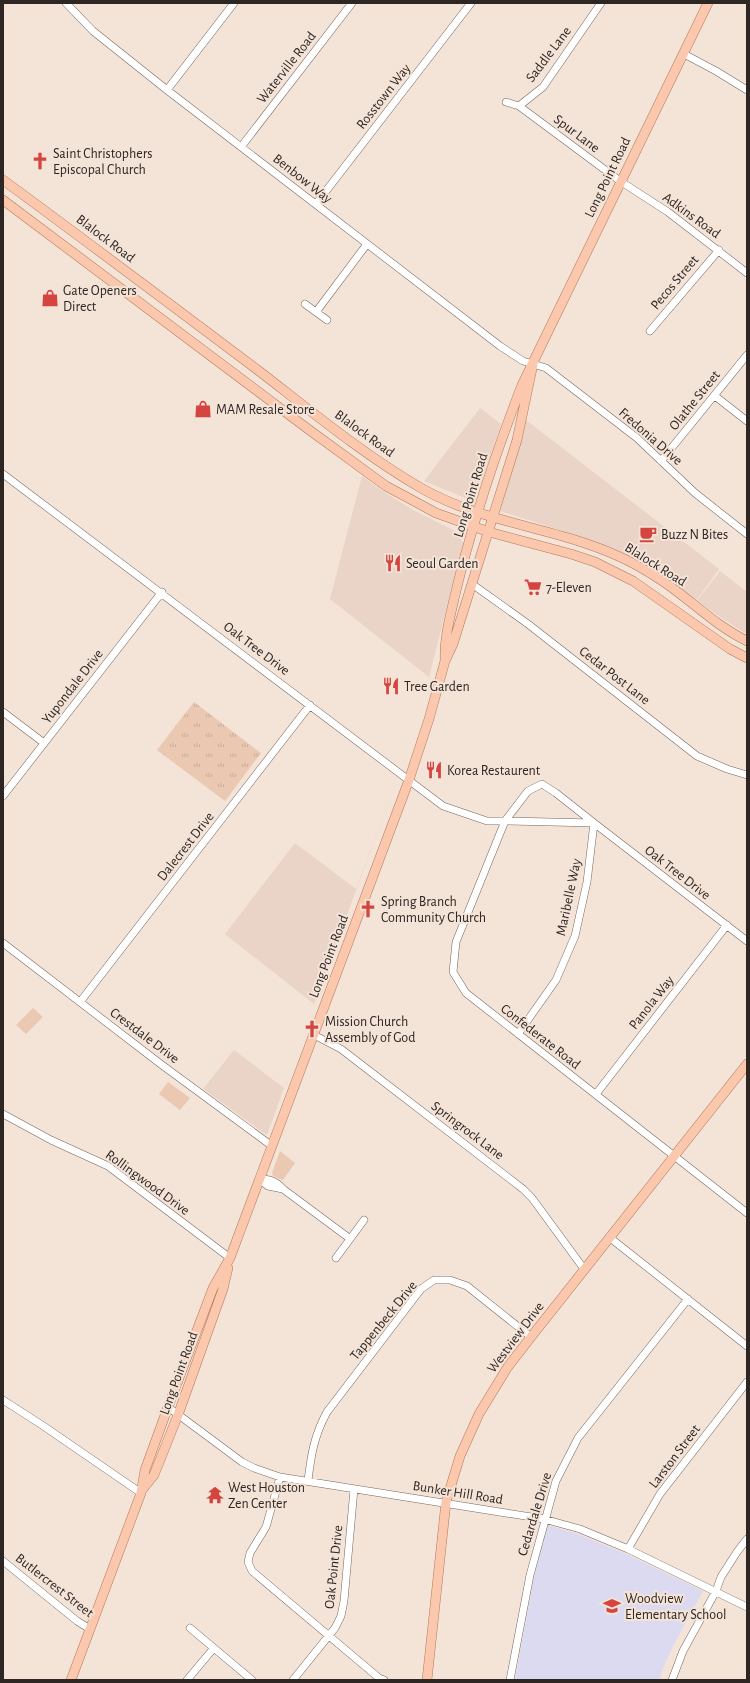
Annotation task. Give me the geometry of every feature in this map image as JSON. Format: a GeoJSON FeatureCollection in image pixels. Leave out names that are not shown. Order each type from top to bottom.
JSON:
{"type":"FeatureCollection","features":[{"type":"Feature","properties":{"kind":"main road","name":"Long Point Road"},"geometry":{"type":"LineString","coordinates":[[445,661],[444,645],[459,580],[506,426],[522,385],[708,3]]}},
{"type":"Feature","properties":{"kind":"main road","name":"Blalock Road"},"geometry":{"type":"LineString","coordinates":[[3,180],[318,416],[384,464],[421,488],[479,513],[598,547],[664,582],[688,602],[747,641]]}},
{"type":"Feature","properties":{"kind":"main road","name":"Blalock Road"},"geometry":{"type":"LineString","coordinates":[[3,200],[386,486],[436,513],[474,527],[595,562],[633,581],[730,649],[747,658]]}},
{"type":"Feature","properties":{"kind":"main road"},"geometry":{"type":"LineString","coordinates":[[68,249],[78,235]]}},
{"type":"Feature","properties":{"kind":"main road"},"geometry":{"type":"LineString","coordinates":[[160,317],[169,303]]}},
{"type":"Feature","properties":{"kind":"main road"},"geometry":{"type":"LineString","coordinates":[[242,378],[248,364]]}},
{"type":"Feature","properties":{"kind":"main road","name":"Long Point Road"},"geometry":{"type":"LineString","coordinates":[[140,1493],[154,1474],[178,1415],[223,1289],[230,1258],[409,780],[445,661],[452,646],[517,440],[533,364]]}},
{"type":"Feature","properties":{"kind":"main road"},"geometry":{"type":"LineString","coordinates":[[308,429],[318,416]]}},
{"type":"Feature","properties":{"kind":"main road"},"geometry":{"type":"LineString","coordinates":[[374,477],[384,464]]}},
{"type":"Feature","properties":{"kind":"main road"},"geometry":{"type":"LineString","coordinates":[[595,562],[598,547]]}},
{"type":"Feature","properties":{"kind":"main road"},"geometry":{"type":"LineString","coordinates":[[679,614],[688,602]]}},
{"type":"Feature","properties":{"kind":"main road","name":"Westview Drive"},"geometry":{"type":"LineString","coordinates":[[427,1680],[446,1502],[460,1456],[479,1414],[507,1368],[747,1064]]}},
{"type":"Feature","properties":{"kind":"main road","name":"Long Point Road"},"geometry":{"type":"LineString","coordinates":[[71,1680],[140,1493],[144,1470],[213,1288],[230,1258]]}},
{"type":"Feature","properties":{"kind":"street","name":"Benbow Way"},"geometry":{"type":"LineString","coordinates":[[66,3],[93,31],[241,147],[500,346],[523,361],[533,364]]}},
{"type":"Feature","properties":{"kind":"street"},"geometry":{"type":"LineString","coordinates":[[168,90],[234,3]]}},
{"type":"Feature","properties":{"kind":"street","name":"Waterville Road"},"geometry":{"type":"LineString","coordinates":[[241,147],[352,3]]}},
{"type":"Feature","properties":{"kind":"street","name":"Rosstown Way"},"geometry":{"type":"LineString","coordinates":[[316,204],[471,3]]}},
{"type":"Feature","properties":{"kind":"street","name":"Saddle Lane"},"geometry":{"type":"LineString","coordinates":[[519,106],[543,87],[601,3]]}},
{"type":"Feature","properties":{"kind":"street"},"geometry":{"type":"LineString","coordinates":[[684,54],[710,67],[747,90]]}},
{"type":"Feature","properties":{"kind":"street"},"geometry":{"type":"LineString","coordinates":[[506,102],[519,106]]}},
{"type":"Feature","properties":{"kind":"street","name":"Spur Lane"},"geometry":{"type":"LineString","coordinates":[[519,106],[620,181]]}},
{"type":"Feature","properties":{"kind":"street","name":"Adkins Road"},"geometry":{"type":"LineString","coordinates":[[620,181],[668,212],[747,273]]}},
{"type":"Feature","properties":{"kind":"street"},"geometry":{"type":"LineString","coordinates":[[316,312],[367,244]]}},
{"type":"Feature","properties":{"kind":"street","name":"Pecos Street"},"geometry":{"type":"LineString","coordinates":[[650,331],[718,250]]}},
{"type":"Feature","properties":{"kind":"street"},"geometry":{"type":"LineString","coordinates":[[305,304],[327,320]]}},
{"type":"Feature","properties":{"kind":"street","name":"Olathe Street"},"geometry":{"type":"LineString","coordinates":[[661,461],[747,355]]}},
{"type":"Feature","properties":{"kind":"street","name":"Fredonia Drive"},"geometry":{"type":"LineString","coordinates":[[533,364],[546,368],[637,438],[695,493],[747,534]]}},
{"type":"Feature","properties":{"kind":"street"},"geometry":{"type":"LineString","coordinates":[[715,396],[747,421]]}},
{"type":"Feature","properties":{"kind":"street","name":"Oak Tree Drive"},"geometry":{"type":"LineString","coordinates":[[3,474],[162,592],[443,806],[487,822],[594,823]]}},
{"type":"Feature","properties":{"kind":"street","name":"Cedar Post Lane"},"geometry":{"type":"LineString","coordinates":[[472,584],[528,624],[697,756],[727,769],[747,775]]}},
{"type":"Feature","properties":{"kind":"street","name":"Yupondale Drive"},"geometry":{"type":"LineString","coordinates":[[3,796],[162,592]]}},
{"type":"Feature","properties":{"kind":"street","name":"Dalecrest Drive"},"geometry":{"type":"LineString","coordinates":[[80,1002],[310,705]]}},
{"type":"Feature","properties":{"kind":"street"},"geometry":{"type":"LineString","coordinates":[[3,712],[44,743]]}},
{"type":"Feature","properties":{"kind":"street","name":"Oak Tree Drive"},"geometry":{"type":"LineString","coordinates":[[505,821],[528,791],[542,784],[556,793],[747,941]]}},
{"type":"Feature","properties":{"kind":"street","name":"Confederate Road"},"geometry":{"type":"LineString","coordinates":[[505,821],[456,942],[453,972],[466,993],[747,1213]]}},
{"type":"Feature","properties":{"kind":"street","name":"Maribelle Way"},"geometry":{"type":"LineString","coordinates":[[518,1034],[556,980],[576,936],[587,882],[594,823]]}},
{"type":"Feature","properties":{"kind":"street","name":"Panola Way"},"geometry":{"type":"LineString","coordinates":[[596,1094],[727,925]]}},
{"type":"Feature","properties":{"kind":"street","name":"Crestdale Drive"},"geometry":{"type":"LineString","coordinates":[[3,943],[272,1146]]}},
{"type":"Feature","properties":{"kind":"street","name":"Springrock Lane"},"geometry":{"type":"LineString","coordinates":[[314,1035],[341,1049],[523,1189],[532,1198],[584,1269]]}},
{"type":"Feature","properties":{"kind":"street","name":"Rollingwood Drive"},"geometry":{"type":"LineString","coordinates":[[3,1114],[50,1140],[108,1166],[230,1258]]}},
{"type":"Feature","properties":{"kind":"street"},"geometry":{"type":"LineString","coordinates":[[259,1179],[268,1179],[277,1183],[349,1238]]}},
{"type":"Feature","properties":{"kind":"street"},"geometry":{"type":"LineString","coordinates":[[336,1258],[349,1238],[364,1220]]}},
{"type":"Feature","properties":{"kind":"street"},"geometry":{"type":"LineString","coordinates":[[609,1237],[747,1346]]}},
{"type":"Feature","properties":{"kind":"street","name":"Tappenbeck Drive"},"geometry":{"type":"LineString","coordinates":[[308,1481],[312,1447],[318,1428],[327,1412],[421,1289],[434,1280],[450,1280],[467,1286],[531,1337]]}},
{"type":"Feature","properties":{"kind":"street","name":"Cedardale Drive"},"geometry":{"type":"LineString","coordinates":[[510,1680],[530,1575],[544,1519],[556,1481],[578,1438],[688,1299]]}},
{"type":"Feature","properties":{"kind":"street","name":"Larston Street"},"geometry":{"type":"LineString","coordinates":[[628,1549],[660,1494],[747,1382]]}},
{"type":"Feature","properties":{"kind":"street"},"geometry":{"type":"LineString","coordinates":[[3,1400],[42,1425],[140,1493]]}},
{"type":"Feature","properties":{"kind":"street","name":"Bunker Hill Road"},"geometry":{"type":"LineString","coordinates":[[168,1407],[242,1462],[280,1477],[446,1502],[544,1519],[580,1529],[628,1549],[747,1607]]}},
{"type":"Feature","properties":{"kind":"street"},"geometry":{"type":"LineString","coordinates":[[280,1477],[266,1527],[250,1553],[248,1562],[252,1571],[329,1637],[379,1678],[384,1680]]}},
{"type":"Feature","properties":{"kind":"street","name":"Oak Point Drive"},"geometry":{"type":"LineString","coordinates":[[293,1680],[329,1637],[342,1616],[354,1489]]}},
{"type":"Feature","properties":{"kind":"street"},"geometry":{"type":"LineString","coordinates":[[672,1680],[684,1651],[722,1577],[736,1552],[747,1539]]}},
{"type":"Feature","properties":{"kind":"street","name":"Butlercrest Street"},"geometry":{"type":"LineString","coordinates":[[3,1561],[77,1621],[90,1629]]}},
{"type":"Feature","properties":{"kind":"street"},"geometry":{"type":"LineString","coordinates":[[190,1628],[252,1680]]}},
{"type":"Feature","properties":{"kind":"street"},"geometry":{"type":"LineString","coordinates":[[187,1680],[213,1648]]}},
{"type":"Feature","properties":{"kind":"shaded area"},"geometry":{"type":"Polygon","coordinates":[[[480,408],[501,424],[475,502],[424,481],[480,408]]]}},
{"type":"Feature","properties":{"kind":"shaded area"},"geometry":{"type":"Polygon","coordinates":[[[526,420],[719,569],[696,601],[644,564],[594,541],[500,511],[526,420]]]}},
{"type":"Feature","properties":{"kind":"shaded area"},"geometry":{"type":"Polygon","coordinates":[[[362,476],[413,510],[457,532],[463,543],[429,677],[330,599],[362,476]]]}},
{"type":"Feature","properties":{"kind":"shaded area"},"geometry":{"type":"Polygon","coordinates":[[[720,571],[747,592],[747,634],[697,601],[720,571]]]}},
{"type":"Feature","properties":{"kind":"shaded area"},"geometry":{"type":"Polygon","coordinates":[[[395,785],[314,1004],[225,934],[295,843],[356,889],[395,785]]]}},
{"type":"Feature","properties":{"kind":"shaded area"},"geometry":{"type":"Polygon","coordinates":[[[234,1050],[284,1088],[267,1135],[203,1089],[234,1050]]]}},
{"type":"Feature","properties":{"kind":"shaded area","name":"Woodview Elementary School"},"geometry":{"type":"Polygon","coordinates":[[[547,1525],[578,1534],[626,1554],[703,1591],[673,1646],[662,1671],[660,1680],[515,1680],[534,1576],[547,1525]]]}},
{"type":"Feature","properties":{"kind":"green space"},"geometry":{"type":"Polygon","coordinates":[[[194,702],[261,753],[225,801],[157,750],[194,702]]]}},
{"type":"Feature","properties":{"kind":"green space"},"geometry":{"type":"Polygon","coordinates":[[[33,1008],[43,1017],[26,1034],[16,1025],[33,1008]]]}},
{"type":"Feature","properties":{"kind":"green space"},"geometry":{"type":"Polygon","coordinates":[[[168,1082],[190,1098],[180,1110],[159,1094],[168,1082]]]}},
{"type":"Feature","properties":{"kind":"green space"},"geometry":{"type":"Polygon","coordinates":[[[280,1151],[295,1163],[283,1180],[273,1176],[272,1173],[280,1151]]]}},
{"type":"Feature","properties":{"kind":"place","name":"Saint Christophers Episcopal Church"},"geometry":{"type":"Point","coordinates":[40,161]}},
{"type":"Feature","properties":{"kind":"place","name":"Gate Openers Direct"},"geometry":{"type":"Point","coordinates":[50,298]}},
{"type":"Feature","properties":{"kind":"place","name":"MAM Resale Store"},"geometry":{"type":"Point","coordinates":[203,409]}},
{"type":"Feature","properties":{"kind":"place","name":"Buzz N Bites"},"geometry":{"type":"Point","coordinates":[648,534]}},
{"type":"Feature","properties":{"kind":"place","name":"Seoul Garden"},"geometry":{"type":"Point","coordinates":[393,563]}},
{"type":"Feature","properties":{"kind":"place","name":"7-Eleven"},"geometry":{"type":"Point","coordinates":[533,587]}},
{"type":"Feature","properties":{"kind":"place","name":"Tree Garden"},"geometry":{"type":"Point","coordinates":[391,686]}},
{"type":"Feature","properties":{"kind":"place","name":"Korea Restaurent"},"geometry":{"type":"Point","coordinates":[434,770]}},
{"type":"Feature","properties":{"kind":"place","name":"Spring Branch Community Church"},"geometry":{"type":"Point","coordinates":[368,909]}},
{"type":"Feature","properties":{"kind":"place","name":"Mission Church Assembly of God"},"geometry":{"type":"Point","coordinates":[312,1029]}},
{"type":"Feature","properties":{"kind":"place","name":"West Houston Zen Center"},"geometry":{"type":"Point","coordinates":[215,1495]}},
{"type":"Feature","properties":{"kind":"place","name":"Woodview Elementary School"},"geometry":{"type":"Point","coordinates":[612,1606]}}]}
